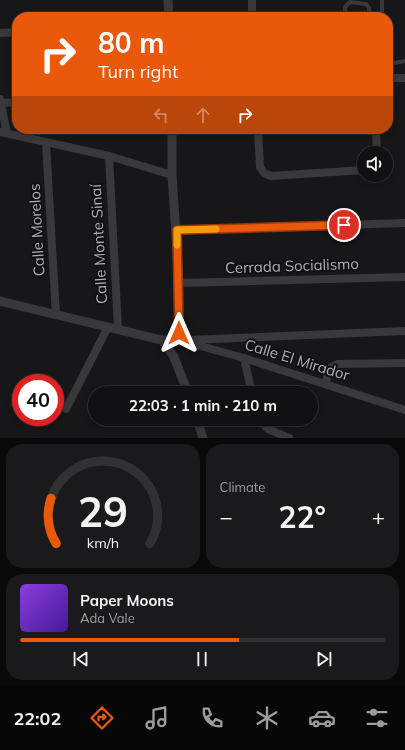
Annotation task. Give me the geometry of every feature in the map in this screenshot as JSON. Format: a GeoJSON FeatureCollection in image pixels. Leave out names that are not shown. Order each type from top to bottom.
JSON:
{"type":"FeatureCollection","features":[{"type":"Feature","properties":{"kind":"street"},"geometry":{"type":"LineString","coordinates":[[168,0],[169,12]]}},
{"type":"Feature","properties":{"kind":"street"},"geometry":{"type":"LineString","coordinates":[[252,0],[252,12]]}},
{"type":"Feature","properties":{"kind":"street"},"geometry":{"type":"LineString","coordinates":[[0,33],[12,32]]}},
{"type":"Feature","properties":{"kind":"street"},"geometry":{"type":"LineString","coordinates":[[393,78],[405,78]]}},
{"type":"Feature","properties":{"kind":"street"},"geometry":{"type":"LineString","coordinates":[[12,102],[0,101],[3,133],[109,156],[172,175]]}},
{"type":"Feature","properties":{"kind":"street"},"geometry":{"type":"LineString","coordinates":[[172,134],[172,175],[177,230],[179,283],[179,340]]}},
{"type":"Feature","properties":{"kind":"street"},"geometry":{"type":"LineString","coordinates":[[258,134],[260,167],[264,173],[271,176],[357,170]]}},
{"type":"Feature","properties":{"kind":"street"},"geometry":{"type":"LineString","coordinates":[[376,134],[377,146]]}},
{"type":"Feature","properties":{"kind":"street","name":"Calle Morelos"},"geometry":{"type":"LineString","coordinates":[[46,143],[56,315]]}},
{"type":"Feature","properties":{"kind":"street","name":"Calle Monte Sinaí"},"geometry":{"type":"LineString","coordinates":[[109,156],[118,329]]}},
{"type":"Feature","properties":{"kind":"street"},"geometry":{"type":"LineString","coordinates":[[177,230],[405,223]]}},
{"type":"Feature","properties":{"kind":"street","name":"Cerrada Socialismo"},"geometry":{"type":"LineString","coordinates":[[179,283],[405,277]]}},
{"type":"Feature","properties":{"kind":"street"},"geometry":{"type":"LineString","coordinates":[[0,301],[162,340],[405,331]]}},
{"type":"Feature","properties":{"kind":"street"},"geometry":{"type":"LineString","coordinates":[[66,409],[108,327]]}},
{"type":"Feature","properties":{"kind":"street"},"geometry":{"type":"LineString","coordinates":[[162,340],[174,357],[185,386]]}},
{"type":"Feature","properties":{"kind":"street","name":"Calle El Mirador"},"geometry":{"type":"LineString","coordinates":[[179,340],[326,383],[405,410]]}},
{"type":"Feature","properties":{"kind":"street"},"geometry":{"type":"LineString","coordinates":[[244,358],[250,386]]}},
{"type":"Feature","properties":{"kind":"street"},"geometry":{"type":"LineString","coordinates":[[326,383],[328,369],[333,365],[405,363]]}},
{"type":"Feature","properties":{"kind":"street"},"geometry":{"type":"LineString","coordinates":[[200,426],[203,438]]}},
{"type":"Feature","properties":{"kind":"street"},"geometry":{"type":"LineString","coordinates":[[265,426],[268,429],[289,438]]}},
{"type":"Feature","properties":{"kind":"lane"},"geometry":{"type":"LineString","coordinates":[[382,0],[382,12]]}},
{"type":"Feature","properties":{"kind":"lane"},"geometry":{"type":"LineString","coordinates":[[346,12],[346,7],[350,2],[366,4],[369,8],[369,12]]}},
{"type":"Feature","properties":{"kind":"lane"},"geometry":{"type":"LineString","coordinates":[[393,63],[405,61]]}},
{"type":"Feature","properties":{"kind":"slow traffic"},"geometry":{"type":"LineString","coordinates":[[177,245],[177,230],[216,229]]}},
{"type":"Feature","properties":{"kind":"route"},"geometry":{"type":"LineString","coordinates":[[179,333],[177,230],[344,225]]}}]}
